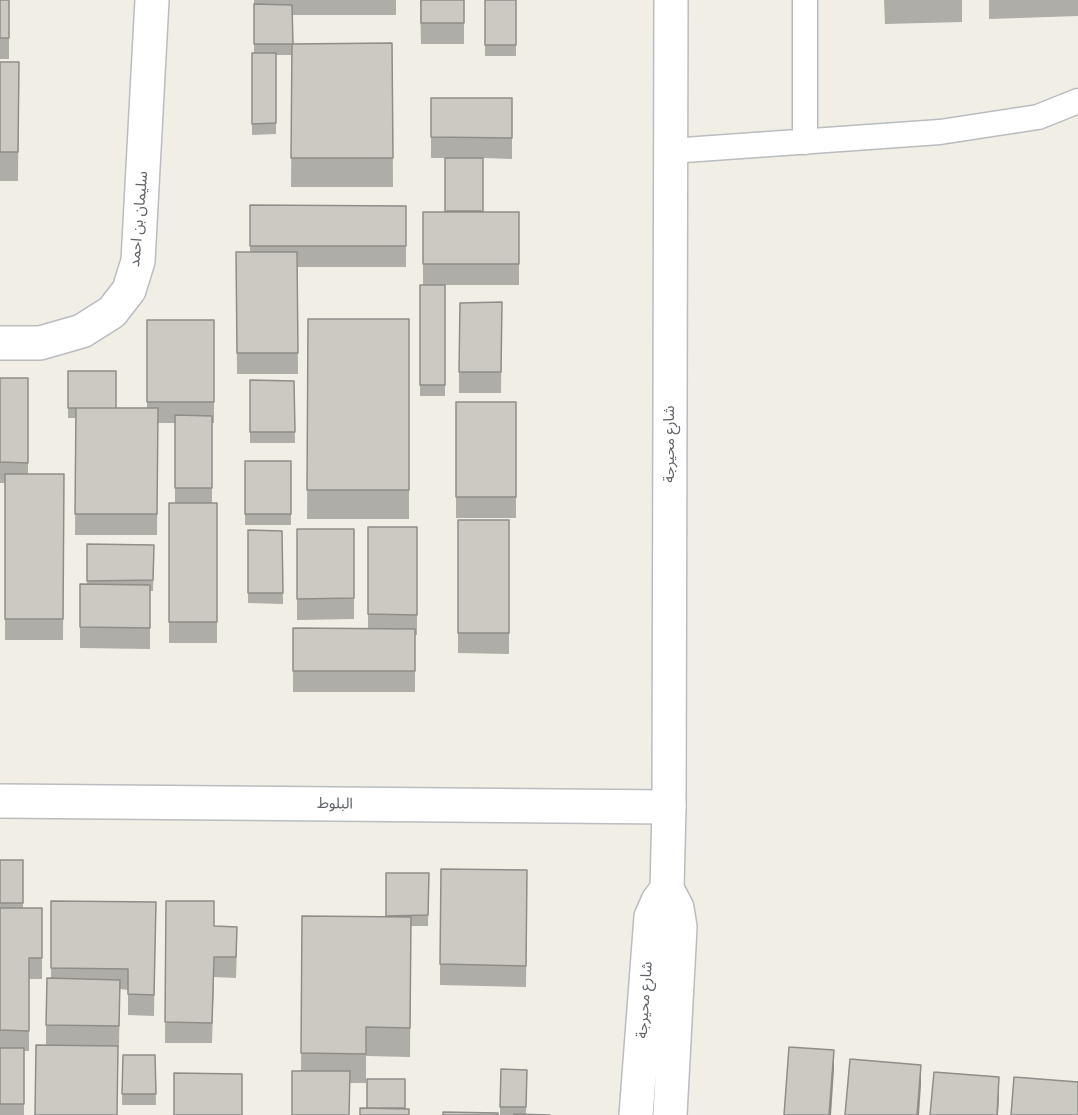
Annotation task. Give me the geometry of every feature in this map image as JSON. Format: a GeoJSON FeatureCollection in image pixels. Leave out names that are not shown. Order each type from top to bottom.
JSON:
{"type":"FeatureCollection","features":[{"type":"Feature","properties":{"kind":"street","name":"سليمان بن احمد"},"geometry":{"type":"LineString","coordinates":[[0,343],[40,343],[82,332],[112,312],[129,290],[138,261],[152,0]]}},
{"type":"Feature","properties":{"kind":"street","name":"شارع محيرجة"},"geometry":{"type":"LineString","coordinates":[[670,1115],[680,927],[676,908],[667,889],[671,0]]}},
{"type":"Feature","properties":{"kind":"street","name":"البلوط"},"geometry":{"type":"LineString","coordinates":[[0,801],[669,807]]}},
{"type":"Feature","properties":{"kind":"street","name":"شارع محيرجة"},"geometry":{"type":"LineString","coordinates":[[636,1115],[651,917],[658,901],[667,889]]}},
{"type":"Feature","properties":{"kind":"lane"},"geometry":{"type":"LineString","coordinates":[[805,0],[805,142]]}},
{"type":"Feature","properties":{"kind":"lane"},"geometry":{"type":"LineString","coordinates":[[670,151],[940,132],[1038,117],[1078,101]]}},
{"type":"Feature","properties":{"kind":"building"},"geometry":{"type":"Polygon","coordinates":[[[0,0],[9,0],[9,38],[0,38],[0,0]]]}},
{"type":"Feature","properties":{"kind":"building"},"geometry":{"type":"Polygon","coordinates":[[[421,0],[464,0],[464,23],[421,23],[421,0]]]}},
{"type":"Feature","properties":{"kind":"building"},"geometry":{"type":"Polygon","coordinates":[[[485,0],[516,0],[516,45],[485,45],[485,0]]]}},
{"type":"Feature","properties":{"kind":"building"},"geometry":{"type":"Polygon","coordinates":[[[254,4],[292,5],[293,44],[254,44],[254,4]]]}},
{"type":"Feature","properties":{"kind":"building"},"geometry":{"type":"Polygon","coordinates":[[[392,43],[393,158],[291,158],[292,44],[392,43]]]}},
{"type":"Feature","properties":{"kind":"building"},"geometry":{"type":"Polygon","coordinates":[[[252,53],[276,53],[276,123],[252,124],[252,53]]]}},
{"type":"Feature","properties":{"kind":"building"},"geometry":{"type":"Polygon","coordinates":[[[0,62],[19,62],[18,152],[0,152],[0,62]]]}},
{"type":"Feature","properties":{"kind":"building"},"geometry":{"type":"Polygon","coordinates":[[[431,98],[512,98],[512,138],[431,137],[431,98]]]}},
{"type":"Feature","properties":{"kind":"building"},"geometry":{"type":"Polygon","coordinates":[[[445,158],[483,158],[483,211],[445,211],[445,158]]]}},
{"type":"Feature","properties":{"kind":"building"},"geometry":{"type":"Polygon","coordinates":[[[250,205],[406,206],[406,246],[250,246],[250,205]]]}},
{"type":"Feature","properties":{"kind":"building"},"geometry":{"type":"Polygon","coordinates":[[[423,212],[519,212],[519,264],[423,264],[423,212]]]}},
{"type":"Feature","properties":{"kind":"building"},"geometry":{"type":"Polygon","coordinates":[[[236,252],[297,252],[298,353],[237,353],[236,252]]]}},
{"type":"Feature","properties":{"kind":"building"},"geometry":{"type":"Polygon","coordinates":[[[420,285],[445,285],[445,385],[420,385],[420,285]]]}},
{"type":"Feature","properties":{"kind":"building"},"geometry":{"type":"Polygon","coordinates":[[[502,302],[501,372],[459,372],[460,303],[502,302]]]}},
{"type":"Feature","properties":{"kind":"building"},"geometry":{"type":"Polygon","coordinates":[[[308,319],[409,319],[409,490],[307,490],[308,319]]]}},
{"type":"Feature","properties":{"kind":"building"},"geometry":{"type":"Polygon","coordinates":[[[147,320],[214,320],[214,402],[147,402],[147,320]]]}},
{"type":"Feature","properties":{"kind":"building"},"geometry":{"type":"Polygon","coordinates":[[[68,371],[116,371],[116,408],[68,408],[68,371]]]}},
{"type":"Feature","properties":{"kind":"building"},"geometry":{"type":"Polygon","coordinates":[[[0,378],[28,378],[28,463],[0,462],[0,378]]]}},
{"type":"Feature","properties":{"kind":"building"},"geometry":{"type":"Polygon","coordinates":[[[250,380],[294,381],[295,432],[250,432],[250,380]]]}},
{"type":"Feature","properties":{"kind":"building"},"geometry":{"type":"Polygon","coordinates":[[[456,402],[516,402],[516,497],[456,497],[456,402]]]}},
{"type":"Feature","properties":{"kind":"building"},"geometry":{"type":"Polygon","coordinates":[[[76,408],[158,408],[157,514],[75,514],[76,408]]]}},
{"type":"Feature","properties":{"kind":"building"},"geometry":{"type":"Polygon","coordinates":[[[175,415],[212,416],[212,488],[175,488],[175,415]]]}},
{"type":"Feature","properties":{"kind":"building"},"geometry":{"type":"Polygon","coordinates":[[[245,461],[291,461],[291,514],[245,514],[245,461]]]}},
{"type":"Feature","properties":{"kind":"building"},"geometry":{"type":"Polygon","coordinates":[[[5,474],[64,474],[63,619],[5,619],[5,474]]]}},
{"type":"Feature","properties":{"kind":"building"},"geometry":{"type":"Polygon","coordinates":[[[169,503],[217,503],[217,622],[169,622],[169,503]]]}},
{"type":"Feature","properties":{"kind":"building"},"geometry":{"type":"Polygon","coordinates":[[[458,520],[509,520],[509,633],[458,633],[458,520]]]}},
{"type":"Feature","properties":{"kind":"building"},"geometry":{"type":"Polygon","coordinates":[[[368,527],[417,527],[417,615],[368,614],[368,527]]]}},
{"type":"Feature","properties":{"kind":"building"},"geometry":{"type":"Polygon","coordinates":[[[297,529],[354,529],[354,598],[297,599],[297,529]]]}},
{"type":"Feature","properties":{"kind":"building"},"geometry":{"type":"Polygon","coordinates":[[[248,530],[282,531],[283,593],[248,593],[248,530]]]}},
{"type":"Feature","properties":{"kind":"building"},"geometry":{"type":"Polygon","coordinates":[[[87,544],[154,545],[153,580],[87,581],[87,544]]]}},
{"type":"Feature","properties":{"kind":"building"},"geometry":{"type":"Polygon","coordinates":[[[80,584],[150,585],[150,628],[80,627],[80,584]]]}},
{"type":"Feature","properties":{"kind":"building"},"geometry":{"type":"Polygon","coordinates":[[[293,628],[415,629],[415,671],[293,671],[293,628]]]}},
{"type":"Feature","properties":{"kind":"building"},"geometry":{"type":"Polygon","coordinates":[[[0,860],[23,860],[23,903],[0,903],[0,860]]]}},
{"type":"Feature","properties":{"kind":"building"},"geometry":{"type":"Polygon","coordinates":[[[441,869],[527,870],[526,966],[440,964],[441,869]]]}},
{"type":"Feature","properties":{"kind":"building"},"geometry":{"type":"Polygon","coordinates":[[[386,873],[429,873],[428,915],[386,916],[386,873]]]}},
{"type":"Feature","properties":{"kind":"building"},"geometry":{"type":"Polygon","coordinates":[[[51,901],[156,902],[154,995],[128,994],[128,969],[51,968],[51,901]]]}},
{"type":"Feature","properties":{"kind":"building"},"geometry":{"type":"Polygon","coordinates":[[[166,901],[214,901],[214,926],[237,927],[236,957],[214,957],[212,1023],[165,1022],[166,901]]]}},
{"type":"Feature","properties":{"kind":"building"},"geometry":{"type":"Polygon","coordinates":[[[0,908],[42,908],[42,958],[29,958],[29,1031],[0,1030],[0,908]]]}},
{"type":"Feature","properties":{"kind":"building"},"geometry":{"type":"Polygon","coordinates":[[[302,916],[411,917],[410,1028],[366,1027],[366,1054],[301,1053],[302,916]]]}},
{"type":"Feature","properties":{"kind":"building"},"geometry":{"type":"Polygon","coordinates":[[[47,978],[120,980],[119,1026],[46,1025],[47,978]]]}},
{"type":"Feature","properties":{"kind":"building"},"geometry":{"type":"Polygon","coordinates":[[[36,1045],[118,1046],[117,1115],[35,1115],[36,1045]]]}},
{"type":"Feature","properties":{"kind":"building"},"geometry":{"type":"Polygon","coordinates":[[[789,1047],[834,1050],[829,1115],[784,1115],[789,1047]]]}},
{"type":"Feature","properties":{"kind":"building"},"geometry":{"type":"Polygon","coordinates":[[[0,1048],[24,1048],[24,1104],[0,1104],[0,1048]]]}},
{"type":"Feature","properties":{"kind":"building"},"geometry":{"type":"Polygon","coordinates":[[[123,1055],[155,1055],[156,1094],[122,1094],[123,1055]]]}},
{"type":"Feature","properties":{"kind":"building"},"geometry":{"type":"Polygon","coordinates":[[[850,1059],[921,1065],[917,1115],[845,1115],[850,1059]]]}},
{"type":"Feature","properties":{"kind":"building"},"geometry":{"type":"Polygon","coordinates":[[[501,1069],[527,1070],[526,1107],[500,1107],[501,1069]]]}},
{"type":"Feature","properties":{"kind":"building"},"geometry":{"type":"Polygon","coordinates":[[[292,1071],[350,1071],[349,1115],[292,1115],[292,1071]]]}},
{"type":"Feature","properties":{"kind":"building"},"geometry":{"type":"Polygon","coordinates":[[[934,1072],[999,1077],[997,1115],[930,1115],[934,1072]]]}},
{"type":"Feature","properties":{"kind":"building"},"geometry":{"type":"Polygon","coordinates":[[[174,1073],[242,1074],[242,1115],[174,1115],[174,1073]]]}},
{"type":"Feature","properties":{"kind":"building"},"geometry":{"type":"Polygon","coordinates":[[[1014,1077],[1078,1082],[1078,1115],[1011,1115],[1014,1077]]]}},
{"type":"Feature","properties":{"kind":"building"},"geometry":{"type":"Polygon","coordinates":[[[367,1079],[405,1079],[405,1108],[367,1108],[367,1079]]]}},
{"type":"Feature","properties":{"kind":"building"},"geometry":{"type":"Polygon","coordinates":[[[360,1108],[409,1109],[409,1115],[360,1115],[360,1108]]]}},
{"type":"Feature","properties":{"kind":"building"},"geometry":{"type":"Polygon","coordinates":[[[443,1112],[498,1113],[498,1115],[443,1115],[443,1112]]]}}]}
